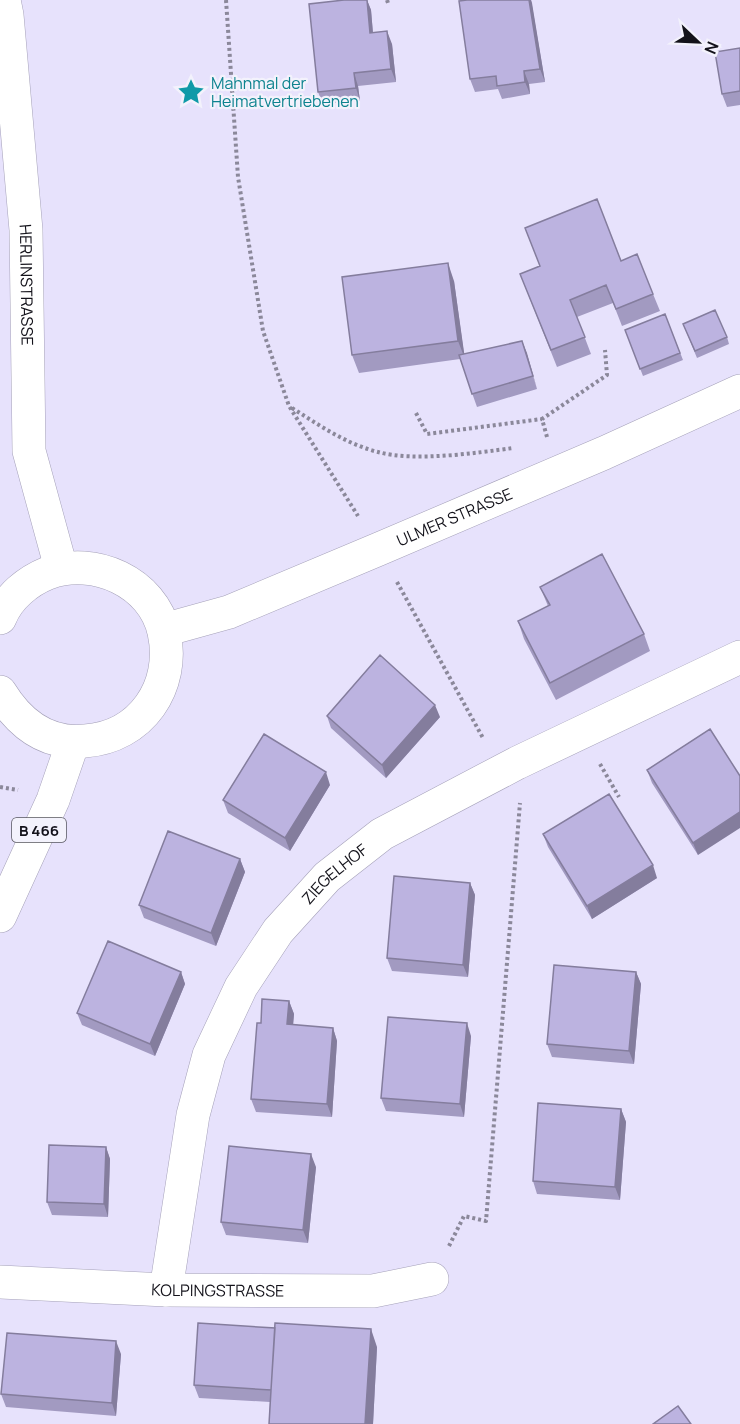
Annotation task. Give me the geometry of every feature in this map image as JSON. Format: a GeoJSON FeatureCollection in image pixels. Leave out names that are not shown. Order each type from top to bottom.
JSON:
{"type":"FeatureCollection","features":[{"type":"Feature","properties":{"kind":"street","name":"HERLINSTRASSE"},"geometry":{"type":"LineString","coordinates":[[4,0],[26,231],[29,452],[61,568]]}},
{"type":"Feature","properties":{"kind":"street","name":"ULMER STRASSE"},"geometry":{"type":"LineString","coordinates":[[164,630],[229,612],[604,453],[740,391]]}},
{"type":"Feature","properties":{"kind":"street"},"geometry":{"type":"LineString","coordinates":[[0,618],[16,593],[37,577],[61,568],[88,567],[113,574],[135,587],[152,606],[164,630],[167,658],[161,686],[148,710],[126,729],[101,740],[73,742],[49,737],[28,726],[11,710],[0,692]]}},
{"type":"Feature","properties":{"kind":"street","name":"ZIEGELHOF"},"geometry":{"type":"LineString","coordinates":[[166,1290],[193,1115],[208,1055],[241,987],[278,931],[327,876],[382,834],[509,768],[740,657]]}},
{"type":"Feature","properties":{"kind":"street","name":"B 466"},"geometry":{"type":"LineString","coordinates":[[0,916],[53,800],[73,742]]}},
{"type":"Feature","properties":{"kind":"street","name":"KOLPINGSTRASSE"},"geometry":{"type":"LineString","coordinates":[[0,1282],[166,1290],[373,1291],[432,1279]]}},
{"type":"Feature","properties":{"kind":"path"},"geometry":{"type":"LineString","coordinates":[[226,0],[238,177],[263,331],[289,406],[379,549],[509,768],[521,796],[486,1221],[464,1216],[432,1279]]}},
{"type":"Feature","properties":{"kind":"path"},"geometry":{"type":"LineString","coordinates":[[416,413],[427,434],[543,419],[607,375],[605,350]]}},
{"type":"Feature","properties":{"kind":"path"},"geometry":{"type":"LineString","coordinates":[[289,406],[336,436],[379,453],[425,456],[518,448]]}},
{"type":"Feature","properties":{"kind":"path"},"geometry":{"type":"LineString","coordinates":[[543,419],[557,472]]}},
{"type":"Feature","properties":{"kind":"building"},"geometry":{"type":"Polygon","coordinates":[[[367,0],[370,33],[387,31],[391,69],[354,73],[356,88],[318,92],[309,4],[367,0]]]}},
{"type":"Feature","properties":{"kind":"building"},"geometry":{"type":"Polygon","coordinates":[[[529,0],[540,69],[524,71],[525,82],[497,86],[496,76],[470,79],[459,1],[529,0]]]}},
{"type":"Feature","properties":{"kind":"building"},"geometry":{"type":"Polygon","coordinates":[[[740,48],[740,91],[722,94],[715,52],[740,48]]]}},
{"type":"Feature","properties":{"kind":"building"},"geometry":{"type":"Polygon","coordinates":[[[597,199],[621,261],[637,254],[653,294],[616,309],[606,285],[570,300],[585,337],[551,350],[520,274],[540,266],[525,228],[597,199]]]}},
{"type":"Feature","properties":{"kind":"building"},"geometry":{"type":"Polygon","coordinates":[[[448,263],[458,341],[352,355],[342,277],[448,263]]]}},
{"type":"Feature","properties":{"kind":"building"},"geometry":{"type":"Polygon","coordinates":[[[715,310],[727,337],[695,351],[683,324],[715,310]]]}},
{"type":"Feature","properties":{"kind":"building"},"geometry":{"type":"Polygon","coordinates":[[[665,314],[680,353],[640,369],[625,330],[665,314]]]}},
{"type":"Feature","properties":{"kind":"building"},"geometry":{"type":"Polygon","coordinates":[[[522,341],[533,376],[472,394],[459,355],[522,341]]]}},
{"type":"Feature","properties":{"kind":"building"},"geometry":{"type":"Polygon","coordinates":[[[602,554],[644,634],[550,683],[518,621],[550,605],[540,587],[602,554]]]}},
{"type":"Feature","properties":{"kind":"building"},"geometry":{"type":"Polygon","coordinates":[[[380,655],[435,705],[382,765],[327,716],[380,655]]]}},
{"type":"Feature","properties":{"kind":"building"},"geometry":{"type":"Polygon","coordinates":[[[710,729],[740,776],[740,812],[693,843],[647,770],[710,729]]]}},
{"type":"Feature","properties":{"kind":"building"},"geometry":{"type":"Polygon","coordinates":[[[264,734],[326,772],[285,838],[223,800],[264,734]]]}},
{"type":"Feature","properties":{"kind":"building"},"geometry":{"type":"Polygon","coordinates":[[[609,794],[653,865],[587,906],[543,834],[609,794]]]}},
{"type":"Feature","properties":{"kind":"building"},"geometry":{"type":"Polygon","coordinates":[[[168,831],[240,859],[211,933],[139,905],[168,831]]]}},
{"type":"Feature","properties":{"kind":"building"},"geometry":{"type":"Polygon","coordinates":[[[394,876],[470,883],[463,965],[387,958],[394,876]]]}},
{"type":"Feature","properties":{"kind":"building"},"geometry":{"type":"Polygon","coordinates":[[[108,941],[181,972],[150,1044],[77,1013],[108,941]]]}},
{"type":"Feature","properties":{"kind":"building"},"geometry":{"type":"Polygon","coordinates":[[[554,965],[636,972],[629,1051],[547,1044],[554,965]]]}},
{"type":"Feature","properties":{"kind":"building"},"geometry":{"type":"Polygon","coordinates":[[[262,999],[289,1001],[287,1024],[333,1028],[327,1104],[251,1099],[257,1023],[261,1023],[262,999]]]}},
{"type":"Feature","properties":{"kind":"building"},"geometry":{"type":"Polygon","coordinates":[[[388,1017],[467,1023],[460,1104],[381,1098],[388,1017]]]}},
{"type":"Feature","properties":{"kind":"building"},"geometry":{"type":"Polygon","coordinates":[[[538,1103],[621,1109],[615,1187],[533,1181],[538,1103]]]}},
{"type":"Feature","properties":{"kind":"building"},"geometry":{"type":"Polygon","coordinates":[[[49,1145],[106,1147],[104,1204],[47,1202],[49,1145]]]}},
{"type":"Feature","properties":{"kind":"building"},"geometry":{"type":"Polygon","coordinates":[[[229,1146],[311,1154],[303,1230],[221,1222],[229,1146]]]}},
{"type":"Feature","properties":{"kind":"building"},"geometry":{"type":"Polygon","coordinates":[[[198,1323],[275,1328],[271,1390],[194,1385],[198,1323]]]}},
{"type":"Feature","properties":{"kind":"building"},"geometry":{"type":"Polygon","coordinates":[[[275,1323],[371,1329],[365,1424],[269,1424],[275,1323]]]}},
{"type":"Feature","properties":{"kind":"building"},"geometry":{"type":"Polygon","coordinates":[[[7,1333],[116,1341],[112,1403],[1,1394],[7,1333]]]}},
{"type":"Feature","properties":{"kind":"building"},"geometry":{"type":"Polygon","coordinates":[[[678,1406],[691,1424],[653,1424],[678,1406]]]}},
{"type":"Feature","properties":{"kind":"place","name":"Mahnmal der Heimatvertriebenen"},"geometry":{"type":"Point","coordinates":[191,92]}}]}
